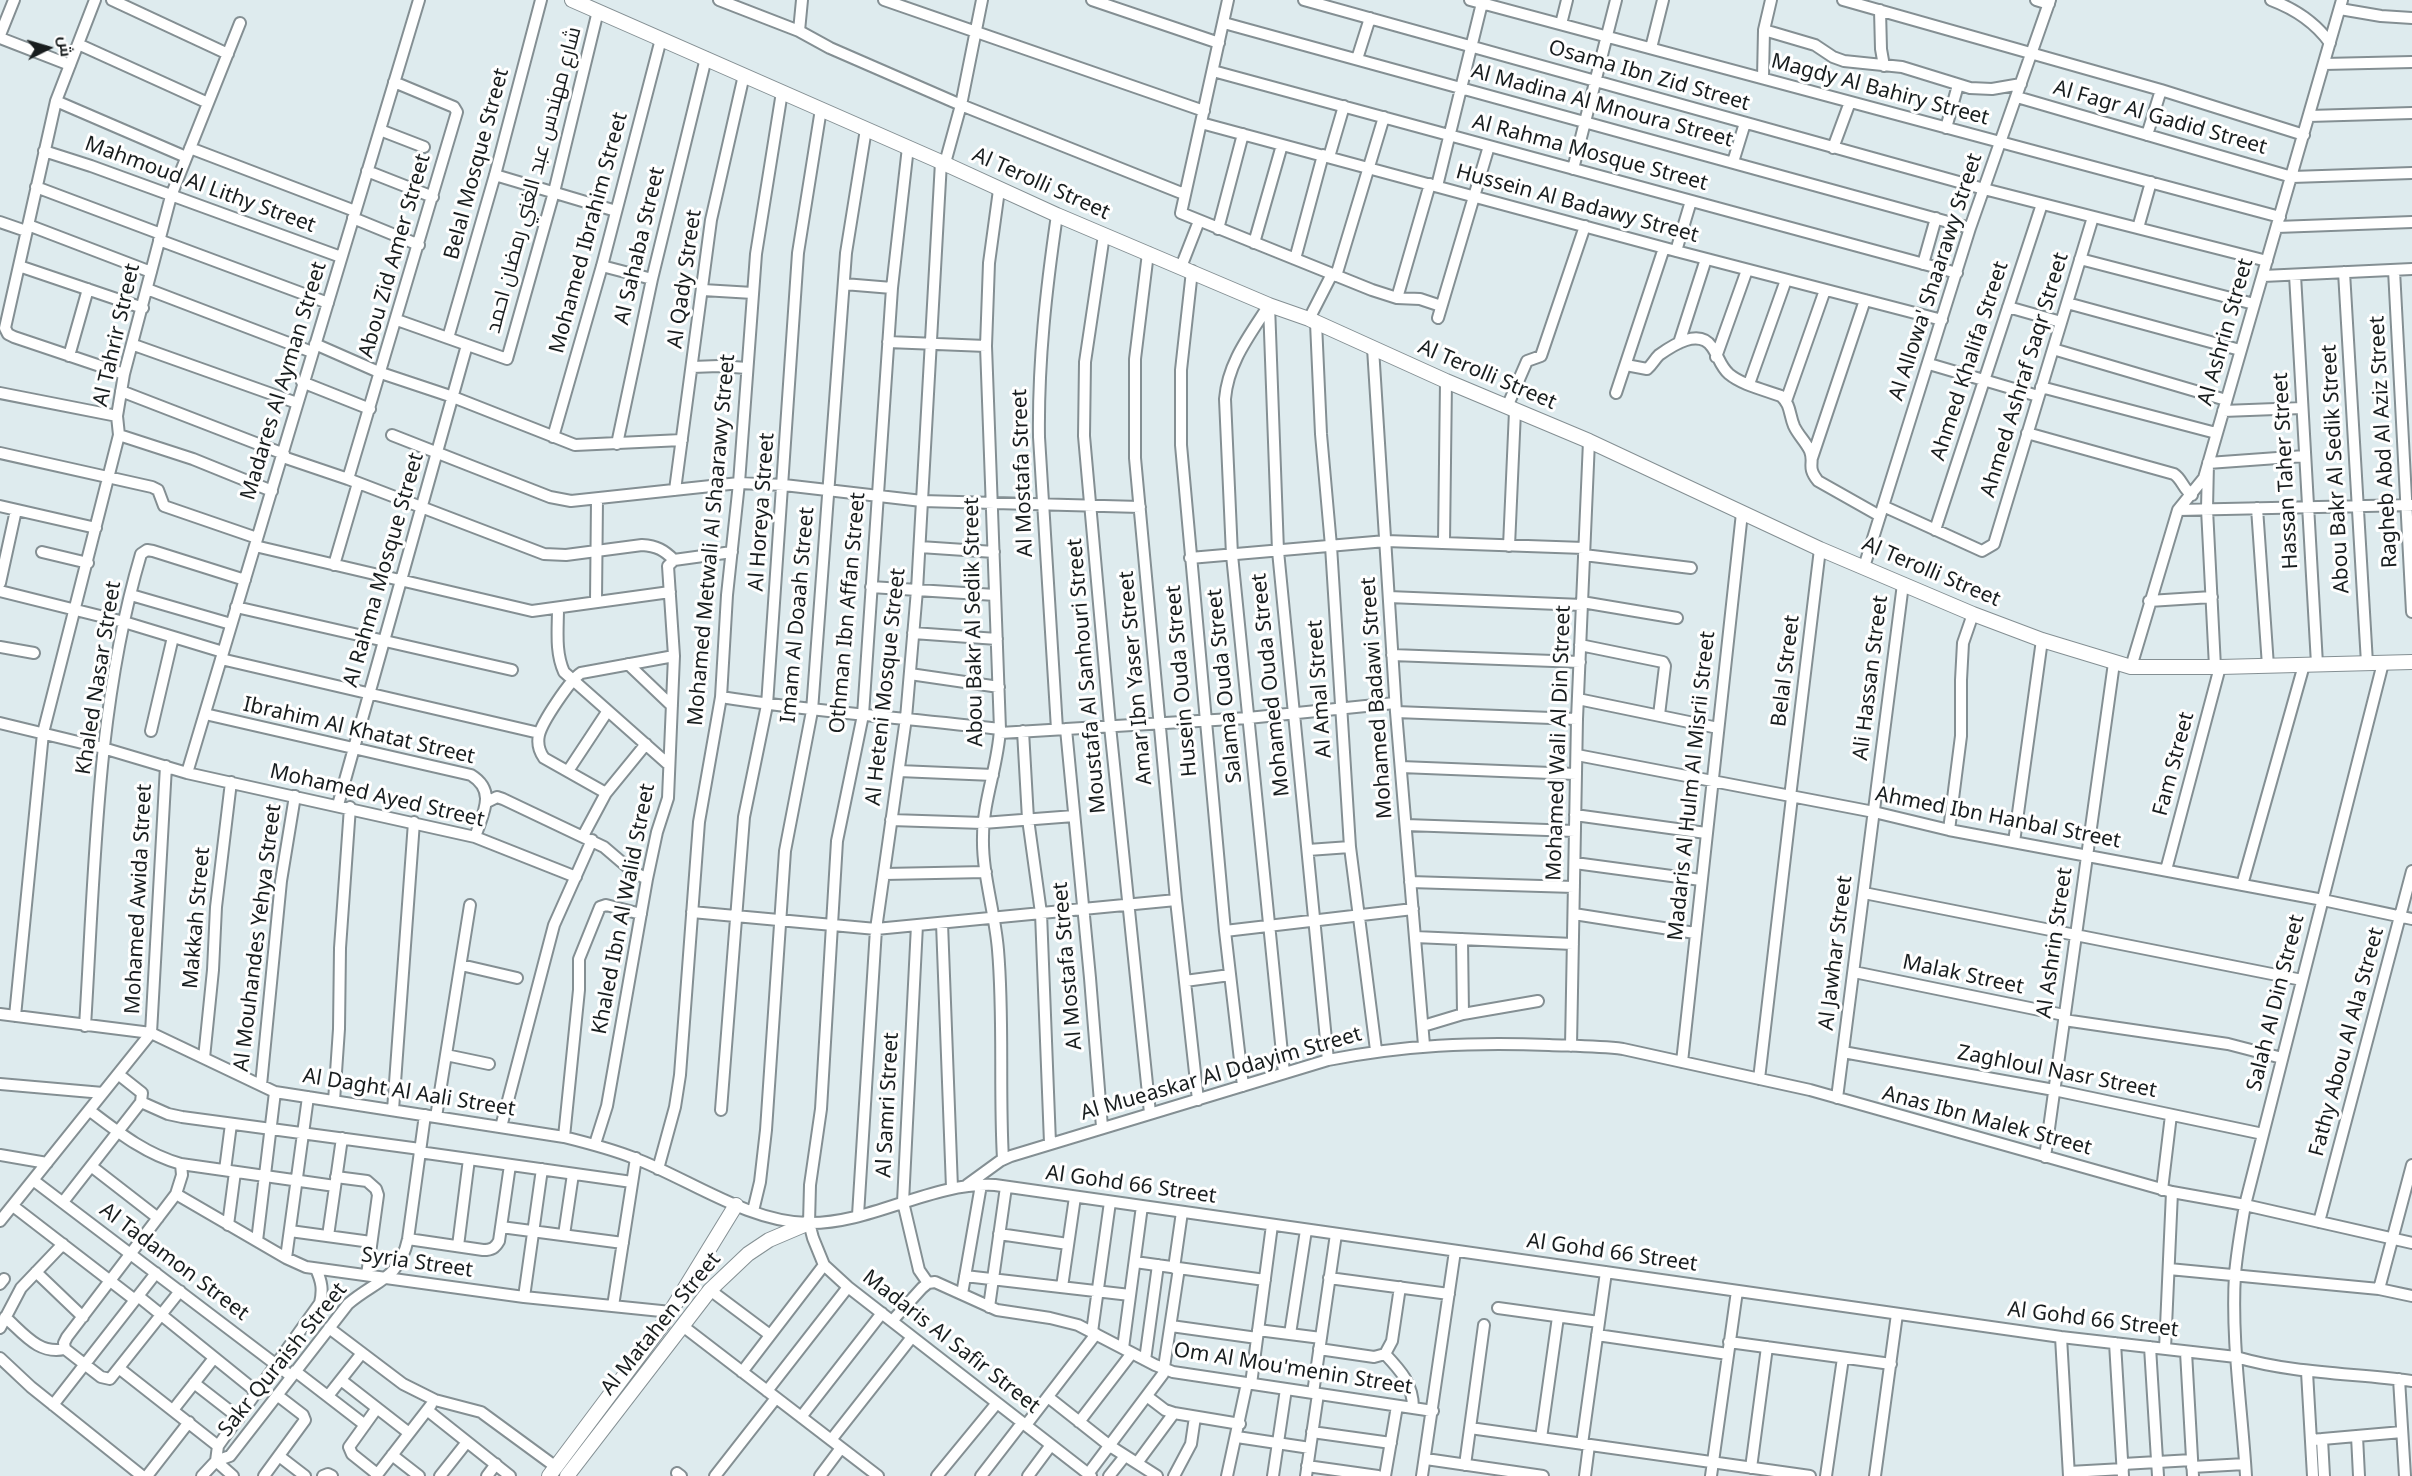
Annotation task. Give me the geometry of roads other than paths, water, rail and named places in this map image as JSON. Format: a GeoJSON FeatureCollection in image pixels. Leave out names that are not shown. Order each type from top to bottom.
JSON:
{"type":"FeatureCollection","features":[{"type":"Feature","properties":{"kind":"street"},"geometry":{"type":"LineString","coordinates":[[14,0],[0,37],[70,65]]}},
{"type":"Feature","properties":{"kind":"street"},"geometry":{"type":"LineString","coordinates":[[96,0],[56,101],[5,328],[8,334],[124,374]]}},
{"type":"Feature","properties":{"kind":"street"},"geometry":{"type":"LineString","coordinates":[[112,0],[228,54]]}},
{"type":"Feature","properties":{"kind":"street","name":"Madares Al Ayman Street"},"geometry":{"type":"LineString","coordinates":[[187,773],[283,455],[302,382],[419,0]]}},
{"type":"Feature","properties":{"kind":"street","name":"Belal Mosque Street"},"geometry":{"type":"LineString","coordinates":[[448,338],[495,175],[541,0]]}},
{"type":"Feature","properties":{"kind":"street","name":"Al Terolli Street"},"geometry":{"type":"LineString","coordinates":[[573,0],[908,147],[999,190],[1313,321],[1588,441],[1820,549],[1973,614],[2042,640],[2131,667],[2412,662]]}},
{"type":"Feature","properties":{"kind":"street"},"geometry":{"type":"LineString","coordinates":[[719,0],[799,31],[830,48],[961,105],[1184,194]]}},
{"type":"Feature","properties":{"kind":"street"},"geometry":{"type":"LineString","coordinates":[[799,31],[802,0]]}},
{"type":"Feature","properties":{"kind":"street"},"geometry":{"type":"LineString","coordinates":[[884,0],[1204,111]]}},
{"type":"Feature","properties":{"kind":"street","name":"Al Heteni Mosque Street"},"geometry":{"type":"LineString","coordinates":[[858,1215],[876,929],[906,718],[917,590],[943,163],[961,105],[982,0]]}},
{"type":"Feature","properties":{"kind":"street"},"geometry":{"type":"LineString","coordinates":[[1092,0],[1219,44]]}},
{"type":"Feature","properties":{"kind":"street"},"geometry":{"type":"LineString","coordinates":[[1228,0],[1181,213],[1397,298],[1415,298],[1442,306]]}},
{"type":"Feature","properties":{"kind":"street","name":"Osama Ibn Zid Street"},"geometry":{"type":"LineString","coordinates":[[1304,0],[1984,189],[2267,261]]}},
{"type":"Feature","properties":{"kind":"street","name":"Magdy Al Bahiry Street"},"geometry":{"type":"LineString","coordinates":[[1470,0],[2151,182],[2278,222],[2412,222]]}},
{"type":"Feature","properties":{"kind":"street"},"geometry":{"type":"LineString","coordinates":[[1513,12],[1516,0]]}},
{"type":"Feature","properties":{"kind":"street"},"geometry":{"type":"LineString","coordinates":[[1561,24],[1567,0]]}},
{"type":"Feature","properties":{"kind":"street"},"geometry":{"type":"LineString","coordinates":[[1573,169],[1616,0]]}},
{"type":"Feature","properties":{"kind":"street"},"geometry":{"type":"LineString","coordinates":[[1651,48],[1663,0]]}},
{"type":"Feature","properties":{"kind":"street"},"geometry":{"type":"LineString","coordinates":[[1763,78],[1764,30],[1771,0]]}},
{"type":"Feature","properties":{"kind":"street"},"geometry":{"type":"LineString","coordinates":[[1843,0],[2032,52],[2304,135]]}},
{"type":"Feature","properties":{"kind":"street"},"geometry":{"type":"LineString","coordinates":[[2036,0],[2049,2]]}},
{"type":"Feature","properties":{"kind":"street"},"geometry":{"type":"LineString","coordinates":[[2271,0],[2300,13],[2314,24],[2330,43]]}},
{"type":"Feature","properties":{"kind":"street","name":"Al Allowa' Shaarawy Street"},"geometry":{"type":"LineString","coordinates":[[1864,567],[1970,228],[2049,2]]}},
{"type":"Feature","properties":{"kind":"street"},"geometry":{"type":"LineString","coordinates":[[1397,298],[1449,135],[1482,3]]}},
{"type":"Feature","properties":{"kind":"street"},"geometry":{"type":"LineString","coordinates":[[2341,4],[2381,16],[2412,18]]}},
{"type":"Feature","properties":{"kind":"street","name":"Al Ashrin Street"},"geometry":{"type":"LineString","coordinates":[[2131,667],[2178,510],[2204,478],[2341,4]]}},
{"type":"Feature","properties":{"kind":"street"},"geometry":{"type":"LineString","coordinates":[[1880,10],[1884,66]]}},
{"type":"Feature","properties":{"kind":"street","name":"شارع مهندس عبد الغني رمضان احمد"},"geometry":{"type":"LineString","coordinates":[[467,345],[507,358],[554,192],[598,11]]}},
{"type":"Feature","properties":{"kind":"street"},"geometry":{"type":"LineString","coordinates":[[1356,59],[1370,18]]}},
{"type":"Feature","properties":{"kind":"street","name":"Al Tahrir Street"},"geometry":{"type":"LineString","coordinates":[[15,1016],[44,733],[118,435],[117,416],[124,374],[134,345],[171,196],[240,23]]}},
{"type":"Feature","properties":{"kind":"street","name":"Al Madina Al Mnoura Street"},"geometry":{"type":"LineString","coordinates":[[1224,23],[1970,228]]}},
{"type":"Feature","properties":{"kind":"street"},"geometry":{"type":"LineString","coordinates":[[1764,30],[1809,43],[1844,61],[1902,67],[1979,90],[2021,84]]}},
{"type":"Feature","properties":{"kind":"street","name":"Mohamed Ibrahim Street"},"geometry":{"type":"LineString","coordinates":[[553,437],[602,266],[661,39]]}},
{"type":"Feature","properties":{"kind":"street"},"geometry":{"type":"LineString","coordinates":[[78,44],[208,104]]}},
{"type":"Feature","properties":{"kind":"street","name":"Al Sahaba Street"},"geometry":{"type":"LineString","coordinates":[[616,444],[652,279],[706,58]]}},
{"type":"Feature","properties":{"kind":"street"},"geometry":{"type":"LineString","coordinates":[[2324,64],[2412,62]]}},
{"type":"Feature","properties":{"kind":"street","name":"Al Rahma Mosque Street"},"geometry":{"type":"LineString","coordinates":[[1214,71],[1957,273]]}},
{"type":"Feature","properties":{"kind":"street","name":"Al Qady Street"},"geometry":{"type":"LineString","coordinates":[[675,490],[711,220],[744,75]]}},
{"type":"Feature","properties":{"kind":"street","name":"Abou Zid Amer Street"},"geometry":{"type":"LineString","coordinates":[[334,565],[370,410],[457,112],[454,107],[394,82]]}},
{"type":"Feature","properties":{"kind":"street"},"geometry":{"type":"LineString","coordinates":[[1946,128],[1958,85]]}},
{"type":"Feature","properties":{"kind":"street"},"geometry":{"type":"LineString","coordinates":[[2147,135],[2161,90]]}},
{"type":"Feature","properties":{"kind":"street","name":"Mohamed Metwali Al Shaarawy Street"},"geometry":{"type":"LineString","coordinates":[[658,1169],[668,1139],[678,1086],[701,805],[721,698],[761,215],[782,92]]}},
{"type":"Feature","properties":{"kind":"street","name":"Al Fagr Al Gadid Street"},"geometry":{"type":"LineString","coordinates":[[2017,97],[2292,177],[2412,173]]}},
{"type":"Feature","properties":{"kind":"street"},"geometry":{"type":"LineString","coordinates":[[56,101],[188,153],[354,214],[419,245]]}},
{"type":"Feature","properties":{"kind":"street"},"geometry":{"type":"LineString","coordinates":[[1833,147],[1850,102]]}},
{"type":"Feature","properties":{"kind":"street"},"geometry":{"type":"LineString","coordinates":[[1295,259],[1326,156],[1344,106]]}},
{"type":"Feature","properties":{"kind":"street","name":"Al Horeya Street"},"geometry":{"type":"LineString","coordinates":[[721,1110],[744,817],[767,705],[784,485],[797,265],[821,109]]}},
{"type":"Feature","properties":{"kind":"street"},"geometry":{"type":"LineString","coordinates":[[2309,116],[2412,113]]}},
{"type":"Feature","properties":{"kind":"street"},"geometry":{"type":"LineString","coordinates":[[1313,321],[1334,275],[1384,117]]}},
{"type":"Feature","properties":{"kind":"street","name":"Hussein Al Badawy Street"},"geometry":{"type":"LineString","coordinates":[[1201,123],[1664,248],[1942,320]]}},
{"type":"Feature","properties":{"kind":"street"},"geometry":{"type":"LineString","coordinates":[[1733,162],[1745,123]]}},
{"type":"Feature","properties":{"kind":"street","name":"Imam Al Doaah Street"},"geometry":{"type":"LineString","coordinates":[[753,1210],[760,1182],[766,1130],[779,921],[789,820],[812,711],[844,284],[850,222],[866,129]]}},
{"type":"Feature","properties":{"kind":"street"},"geometry":{"type":"LineString","coordinates":[[380,130],[424,147]]}},
{"type":"Feature","properties":{"kind":"street"},"geometry":{"type":"LineString","coordinates":[[1218,229],[1243,134]]}},
{"type":"Feature","properties":{"kind":"street"},"geometry":{"type":"LineString","coordinates":[[1254,243],[1282,145]]}},
{"type":"Feature","properties":{"kind":"street"},"geometry":{"type":"LineString","coordinates":[[1438,318],[1489,146]]}},
{"type":"Feature","properties":{"kind":"street","name":"Othman Ibn Affan Street"},"geometry":{"type":"LineString","coordinates":[[809,1223],[810,1185],[820,1108],[837,841],[863,715],[892,288],[908,147]]}},
{"type":"Feature","properties":{"kind":"street","name":"Mahmoud Al Lithy Street"},"geometry":{"type":"LineString","coordinates":[[44,151],[342,257]]}},
{"type":"Feature","properties":{"kind":"street"},"geometry":{"type":"LineString","coordinates":[[367,171],[433,197]]}},
{"type":"Feature","properties":{"kind":"street"},"geometry":{"type":"LineString","coordinates":[[495,175],[616,212]]}},
{"type":"Feature","properties":{"kind":"street"},"geometry":{"type":"LineString","coordinates":[[2138,228],[2151,182]]}},
{"type":"Feature","properties":{"kind":"street"},"geometry":{"type":"LineString","coordinates":[[36,187],[328,303]]}},
{"type":"Feature","properties":{"kind":"street","name":"Abou Bakr Al Sedik Street"},"geometry":{"type":"LineString","coordinates":[[999,190],[989,263],[986,346],[1000,731],[982,839],[995,918],[1000,982],[1000,1104],[1003,1159]]}},
{"type":"Feature","properties":{"kind":"street"},"geometry":{"type":"LineString","coordinates":[[1676,251],[1691,201]]}},
{"type":"Feature","properties":{"kind":"street","name":"Ahmed Khalifa Street"},"geometry":{"type":"LineString","coordinates":[[1935,530],[2042,204]]}},
{"type":"Feature","properties":{"kind":"street","name":"Al Mostafa Street"},"geometry":{"type":"LineString","coordinates":[[1057,215],[1040,344],[1038,436],[1061,729],[1074,816],[1102,1127]]}},
{"type":"Feature","properties":{"kind":"street","name":"Ahmed Ashraf Saqr Street"},"geometry":{"type":"LineString","coordinates":[[1935,530],[1982,551],[1994,544],[2093,217]]}},
{"type":"Feature","properties":{"kind":"street"},"geometry":{"type":"LineString","coordinates":[[1923,264],[1936,218]]}},
{"type":"Feature","properties":{"kind":"street","name":"Husein Ouda Street"},"geometry":{"type":"LineString","coordinates":[[1200,221],[1186,269],[1180,407],[1181,445],[1225,931],[1243,1086]]}},
{"type":"Feature","properties":{"kind":"street"},"geometry":{"type":"LineString","coordinates":[[0,222],[27,228],[152,272]]}},
{"type":"Feature","properties":{"kind":"street"},"geometry":{"type":"LineString","coordinates":[[1509,546],[1511,409],[1527,361],[1541,356],[1585,226]]}},
{"type":"Feature","properties":{"kind":"street","name":"Moustafa Al Sanhouri Street"},"geometry":{"type":"LineString","coordinates":[[1104,235],[1085,362],[1083,399],[1090,506],[1110,726],[1150,1113]]}},
{"type":"Feature","properties":{"kind":"street"},"geometry":{"type":"LineString","coordinates":[[1616,393],[1664,248]]}},
{"type":"Feature","properties":{"kind":"street","name":"Amar Ibn Yaser Street"},"geometry":{"type":"LineString","coordinates":[[1148,253],[1138,327],[1134,392],[1135,458],[1176,900],[1198,1100]]}},
{"type":"Feature","properties":{"kind":"street"},"geometry":{"type":"LineString","coordinates":[[1679,343],[1706,259]]}},
{"type":"Feature","properties":{"kind":"street"},"geometry":{"type":"LineString","coordinates":[[2080,259],[2254,304]]}},
{"type":"Feature","properties":{"kind":"street"},"geometry":{"type":"LineString","coordinates":[[19,266],[143,308]]}},
{"type":"Feature","properties":{"kind":"street"},"geometry":{"type":"LineString","coordinates":[[602,266],[652,279]]}},
{"type":"Feature","properties":{"kind":"street"},"geometry":{"type":"LineString","coordinates":[[2263,276],[2412,269]]}},
{"type":"Feature","properties":{"kind":"street"},"geometry":{"type":"LineString","coordinates":[[1716,357],[1747,270]]}},
{"type":"Feature","properties":{"kind":"street","name":"Ragheb Abd Al Aziz Street"},"geometry":{"type":"LineString","coordinates":[[2394,270],[2409,505],[2412,612]]}},
{"type":"Feature","properties":{"kind":"street","name":"Abou Bakr Al Sedik Street"},"geometry":{"type":"LineString","coordinates":[[2344,272],[2367,663]]}},
{"type":"Feature","properties":{"kind":"street","name":"Hassan Taher Street"},"geometry":{"type":"LineString","coordinates":[[2242,885],[2310,665],[2308,507],[2295,275]]}},
{"type":"Feature","properties":{"kind":"street"},"geometry":{"type":"LineString","coordinates":[[1749,384],[1786,280]]}},
{"type":"Feature","properties":{"kind":"street"},"geometry":{"type":"LineString","coordinates":[[844,284],[892,288]]}},
{"type":"Feature","properties":{"kind":"street"},"geometry":{"type":"LineString","coordinates":[[69,356],[88,289]]}},
{"type":"Feature","properties":{"kind":"street"},"geometry":{"type":"LineString","coordinates":[[147,290],[453,397],[581,446],[682,440]]}},
{"type":"Feature","properties":{"kind":"street"},"geometry":{"type":"LineString","coordinates":[[703,290],[753,293]]}},
{"type":"Feature","properties":{"kind":"street"},"geometry":{"type":"LineString","coordinates":[[1786,401],[1825,290]]}},
{"type":"Feature","properties":{"kind":"street"},"geometry":{"type":"LineString","coordinates":[[1865,300],[1812,458],[1811,472],[1818,482],[1882,511],[1935,530]]}},
{"type":"Feature","properties":{"kind":"street"},"geometry":{"type":"LineString","coordinates":[[2067,303],[2241,350]]}},
{"type":"Feature","properties":{"kind":"street","name":"Mohamed Ouda Street"},"geometry":{"type":"LineString","coordinates":[[1269,304],[1278,551],[1329,1060]]}},
{"type":"Feature","properties":{"kind":"street","name":"Salama Ouda Street"},"geometry":{"type":"LineString","coordinates":[[1269,304],[1235,358],[1226,385],[1232,555],[1284,1073]]}},
{"type":"Feature","properties":{"kind":"street"},"geometry":{"type":"LineString","coordinates":[[2008,307],[2061,322]]}},
{"type":"Feature","properties":{"kind":"street"},"geometry":{"type":"LineString","coordinates":[[397,320],[467,345]]}},
{"type":"Feature","properties":{"kind":"street","name":"Al Amal Street"},"geometry":{"type":"LineString","coordinates":[[1313,321],[1331,546],[1350,846],[1376,1050]]}},
{"type":"Feature","properties":{"kind":"street"},"geometry":{"type":"LineString","coordinates":[[1626,365],[1647,369],[1660,355],[1679,343],[1690,338],[1702,339],[1712,346],[1716,357],[1734,378],[1781,396],[1786,401],[1794,425],[1812,458]]}},
{"type":"Feature","properties":{"kind":"street"},"geometry":{"type":"LineString","coordinates":[[888,342],[986,346]]}},
{"type":"Feature","properties":{"kind":"street"},"geometry":{"type":"LineString","coordinates":[[134,345],[297,403]]}},
{"type":"Feature","properties":{"kind":"street","name":"Al Rahma Mosque Street"},"geometry":{"type":"LineString","coordinates":[[338,805],[467,345]]}},
{"type":"Feature","properties":{"kind":"street","name":"Mohamed Badawi Street"},"geometry":{"type":"LineString","coordinates":[[1373,348],[1392,655],[1425,1045]]}},
{"type":"Feature","properties":{"kind":"street"},"geometry":{"type":"LineString","coordinates":[[2053,349],[2226,400]]}},
{"type":"Feature","properties":{"kind":"street"},"geometry":{"type":"LineString","coordinates":[[1929,364],[1984,380],[2216,433]]}},
{"type":"Feature","properties":{"kind":"street"},"geometry":{"type":"LineString","coordinates":[[692,367],[747,368]]}},
{"type":"Feature","properties":{"kind":"street"},"geometry":{"type":"LineString","coordinates":[[1444,543],[1446,381]]}},
{"type":"Feature","properties":{"kind":"street"},"geometry":{"type":"LineString","coordinates":[[302,382],[370,410]]}},
{"type":"Feature","properties":{"kind":"street"},"geometry":{"type":"LineString","coordinates":[[121,391],[544,554],[566,555],[642,545],[655,546],[666,551],[674,560],[732,552]]}},
{"type":"Feature","properties":{"kind":"street"},"geometry":{"type":"LineString","coordinates":[[0,393],[117,416]]}},
{"type":"Feature","properties":{"kind":"street"},"geometry":{"type":"LineString","coordinates":[[2223,411],[2302,408]]}},
{"type":"Feature","properties":{"kind":"street"},"geometry":{"type":"LineString","coordinates":[[2027,433],[2174,474],[2179,477],[2183,487],[2192,495]]}},
{"type":"Feature","properties":{"kind":"street"},"geometry":{"type":"LineString","coordinates":[[118,435],[193,459],[272,491]]}},
{"type":"Feature","properties":{"kind":"street"},"geometry":{"type":"LineString","coordinates":[[392,435],[550,497],[571,501],[739,483],[784,485],[922,501],[1140,507]]}},
{"type":"Feature","properties":{"kind":"street","name":"Mohamed Wali Al Din Street"},"geometry":{"type":"LineString","coordinates":[[1571,1046],[1577,719],[1588,441]]}},
{"type":"Feature","properties":{"kind":"street"},"geometry":{"type":"LineString","coordinates":[[0,453],[152,487],[158,490],[164,506],[256,542],[334,565],[519,610],[558,608],[670,592]]}},
{"type":"Feature","properties":{"kind":"street"},"geometry":{"type":"LineString","coordinates":[[2208,463],[2305,456]]}},
{"type":"Feature","properties":{"kind":"street","name":"Fam Street"},"geometry":{"type":"LineString","coordinates":[[2166,870],[2218,667],[2207,510],[2208,463]]}},
{"type":"Feature","properties":{"kind":"street"},"geometry":{"type":"LineString","coordinates":[[596,602],[597,499]]}},
{"type":"Feature","properties":{"kind":"street"},"geometry":{"type":"LineString","coordinates":[[2178,510],[2409,505]]}},
{"type":"Feature","properties":{"kind":"street"},"geometry":{"type":"LineString","coordinates":[[0,506],[96,528]]}},
{"type":"Feature","properties":{"kind":"street"},"geometry":{"type":"LineString","coordinates":[[2257,508],[2268,666]]}},
{"type":"Feature","properties":{"kind":"street"},"geometry":{"type":"LineString","coordinates":[[0,583],[16,510]]}},
{"type":"Feature","properties":{"kind":"street","name":"Madaris Al Hulm Al Misrii Street"},"geometry":{"type":"LineString","coordinates":[[1682,1062],[1742,513]]}},
{"type":"Feature","properties":{"kind":"street"},"geometry":{"type":"LineString","coordinates":[[1190,558],[1386,542],[1444,543],[1584,551],[1691,568]]}},
{"type":"Feature","properties":{"kind":"street"},"geometry":{"type":"LineString","coordinates":[[920,547],[993,552]]}},
{"type":"Feature","properties":{"kind":"street","name":"Belal Street"},"geometry":{"type":"LineString","coordinates":[[1759,1079],[1820,549]]}},
{"type":"Feature","properties":{"kind":"street","name":"Khaled Nasar Street"},"geometry":{"type":"LineString","coordinates":[[85,1026],[103,748],[124,622],[141,554],[147,550],[245,580]]}},
{"type":"Feature","properties":{"kind":"street"},"geometry":{"type":"LineString","coordinates":[[42,552],[88,563]]}},
{"type":"Feature","properties":{"kind":"street","name":"Khaled Ibn Al Walid Street"},"geometry":{"type":"LineString","coordinates":[[596,1144],[607,1106],[647,879],[657,832],[668,798],[674,656],[668,566],[674,560]]}},
{"type":"Feature","properties":{"kind":"street","name":"Ali Hassan Street"},"geometry":{"type":"LineString","coordinates":[[1874,812],[1903,584]]}},
{"type":"Feature","properties":{"kind":"street"},"geometry":{"type":"LineString","coordinates":[[872,587],[995,595]]}},
{"type":"Feature","properties":{"kind":"street"},"geometry":{"type":"LineString","coordinates":[[0,591],[124,622],[173,637],[222,656],[539,734]]}},
{"type":"Feature","properties":{"kind":"street"},"geometry":{"type":"LineString","coordinates":[[130,595],[231,624]]}},
{"type":"Feature","properties":{"kind":"street"},"geometry":{"type":"LineString","coordinates":[[1389,597],[1582,604],[1677,618]]}},
{"type":"Feature","properties":{"kind":"street"},"geometry":{"type":"LineString","coordinates":[[2150,601],[2212,597]]}},
{"type":"Feature","properties":{"kind":"street"},"geometry":{"type":"LineString","coordinates":[[236,607],[512,670]]}},
{"type":"Feature","properties":{"kind":"street"},"geometry":{"type":"LineString","coordinates":[[558,608],[559,661],[564,672],[669,765]]}},
{"type":"Feature","properties":{"kind":"street"},"geometry":{"type":"LineString","coordinates":[[1949,830],[1961,735],[1962,652],[1973,614]]}},
{"type":"Feature","properties":{"kind":"street"},"geometry":{"type":"LineString","coordinates":[[913,633],[997,639]]}},
{"type":"Feature","properties":{"kind":"street"},"geometry":{"type":"LineString","coordinates":[[151,731],[173,637]]}},
{"type":"Feature","properties":{"kind":"street"},"geometry":{"type":"LineString","coordinates":[[2014,842],[2042,640]]}},
{"type":"Feature","properties":{"kind":"street"},"geometry":{"type":"LineString","coordinates":[[1580,645],[1663,662],[1665,666],[1659,715]]}},
{"type":"Feature","properties":{"kind":"street"},"geometry":{"type":"LineString","coordinates":[[0,647],[34,653]]}},
{"type":"Feature","properties":{"kind":"street"},"geometry":{"type":"LineString","coordinates":[[1392,655],[1580,662]]}},
{"type":"Feature","properties":{"kind":"street"},"geometry":{"type":"LineString","coordinates":[[606,792],[544,758],[539,750],[539,734],[573,681],[581,673],[674,656]]}},
{"type":"Feature","properties":{"kind":"street","name":"Al Ashrin Street"},"geometry":{"type":"LineString","coordinates":[[2045,1157],[2114,663]]}},
{"type":"Feature","properties":{"kind":"street","name":"Salah Al Din Street"},"geometry":{"type":"LineString","coordinates":[[2246,1476],[2236,1358],[2235,1275],[2245,1205],[2383,663]]}},
{"type":"Feature","properties":{"kind":"street"},"geometry":{"type":"LineString","coordinates":[[628,664],[672,706]]}},
{"type":"Feature","properties":{"kind":"street"},"geometry":{"type":"LineString","coordinates":[[910,674],[999,687]]}},
{"type":"Feature","properties":{"kind":"street"},"geometry":{"type":"LineString","coordinates":[[721,698],[812,711],[906,718],[1000,731],[1248,718],[1341,708],[1396,707],[1577,719]]}},
{"type":"Feature","properties":{"kind":"street"},"geometry":{"type":"LineString","coordinates":[[1578,699],[1718,728]]}},
{"type":"Feature","properties":{"kind":"street"},"geometry":{"type":"LineString","coordinates":[[568,771],[607,712]]}},
{"type":"Feature","properties":{"kind":"street","name":"Ibrahim Al Khatat Street"},"geometry":{"type":"LineString","coordinates":[[205,714],[471,775],[481,781],[486,790],[487,802]]}},
{"type":"Feature","properties":{"kind":"street","name":"Mohamed Ayed Street"},"geometry":{"type":"LineString","coordinates":[[0,723],[103,748],[187,773],[350,807],[475,837],[576,877]]}},
{"type":"Feature","properties":{"kind":"street"},"geometry":{"type":"LineString","coordinates":[[1023,731],[1028,819],[1041,913],[1050,1143]]}},
{"type":"Feature","properties":{"kind":"street"},"geometry":{"type":"LineString","coordinates":[[501,1127],[554,925],[576,877],[606,792],[646,744]]}},
{"type":"Feature","properties":{"kind":"street","name":"Ahmed Ibn Hanbal Street"},"geometry":{"type":"LineString","coordinates":[[1577,754],[1874,812],[1949,830],[2323,900],[2412,919]]}},
{"type":"Feature","properties":{"kind":"street","name":"Mohamed Awida Street"},"geometry":{"type":"LineString","coordinates":[[151,1033],[166,766]]}},
{"type":"Feature","properties":{"kind":"street"},"geometry":{"type":"LineString","coordinates":[[1401,767],[1576,774]]}},
{"type":"Feature","properties":{"kind":"street"},"geometry":{"type":"LineString","coordinates":[[899,771],[993,776]]}},
{"type":"Feature","properties":{"kind":"street","name":"Makkah Street"},"geometry":{"type":"LineString","coordinates":[[204,1058],[213,970],[216,907],[231,782]]}},
{"type":"Feature","properties":{"kind":"street","name":"Al Mouhandes Yehya Street"},"geometry":{"type":"LineString","coordinates":[[261,1085],[277,913],[295,796]]}},
{"type":"Feature","properties":{"kind":"street"},"geometry":{"type":"LineString","coordinates":[[475,837],[487,802],[491,798],[503,799],[588,838],[609,851],[632,871],[647,879]]}},
{"type":"Feature","properties":{"kind":"street"},"geometry":{"type":"LineString","coordinates":[[334,1101],[339,1029],[340,948],[350,807]]}},
{"type":"Feature","properties":{"kind":"street","name":"Al Jawhar Street"},"geometry":{"type":"LineString","coordinates":[[1838,1098],[1874,812]]}},
{"type":"Feature","properties":{"kind":"street"},"geometry":{"type":"LineString","coordinates":[[1575,814],[1706,833]]}},
{"type":"Feature","properties":{"kind":"street"},"geometry":{"type":"LineString","coordinates":[[891,820],[983,823],[1074,816]]}},
{"type":"Feature","properties":{"kind":"street"},"geometry":{"type":"LineString","coordinates":[[393,1110],[414,822]]}},
{"type":"Feature","properties":{"kind":"street"},"geometry":{"type":"LineString","coordinates":[[1406,825],[1575,831]]}},
{"type":"Feature","properties":{"kind":"street"},"geometry":{"type":"LineString","coordinates":[[1308,850],[1350,846]]}},
{"type":"Feature","properties":{"kind":"street"},"geometry":{"type":"LineString","coordinates":[[1575,863],[1701,880]]}},
{"type":"Feature","properties":{"kind":"street","name":"Fathy Abou Al Ala Street"},"geometry":{"type":"LineString","coordinates":[[2319,1222],[2412,871]]}},
{"type":"Feature","properties":{"kind":"street"},"geometry":{"type":"LineString","coordinates":[[884,874],[986,872]]}},
{"type":"Feature","properties":{"kind":"street"},"geometry":{"type":"LineString","coordinates":[[1410,882],[1574,887]]}},
{"type":"Feature","properties":{"kind":"street"},"geometry":{"type":"LineString","coordinates":[[1864,893],[2302,980]]}},
{"type":"Feature","properties":{"kind":"street"},"geometry":{"type":"LineString","coordinates":[[692,912],[876,929],[1176,900]]}},
{"type":"Feature","properties":{"kind":"street","name":"Sakr Quraish Street"},"geometry":{"type":"LineString","coordinates":[[202,1476],[216,1461],[230,1456],[328,1328],[360,1294],[387,1278],[401,1260],[408,1239],[420,1150],[446,1055],[470,905]]}},
{"type":"Feature","properties":{"kind":"street"},"geometry":{"type":"LineString","coordinates":[[564,1137],[579,996],[578,968],[582,949],[600,907],[606,905],[641,914]]}},
{"type":"Feature","properties":{"kind":"street"},"geometry":{"type":"LineString","coordinates":[[1225,931],[1413,909]]}},
{"type":"Feature","properties":{"kind":"street"},"geometry":{"type":"LineString","coordinates":[[1574,914],[1695,933]]}},
{"type":"Feature","properties":{"kind":"street"},"geometry":{"type":"LineString","coordinates":[[942,922],[952,1188]]}},
{"type":"Feature","properties":{"kind":"street","name":"Al Samri Street"},"geometry":{"type":"LineString","coordinates":[[916,925],[903,1203],[919,1270],[928,1283]]}},
{"type":"Feature","properties":{"kind":"street"},"geometry":{"type":"LineString","coordinates":[[1415,937],[1573,944]]}},
{"type":"Feature","properties":{"kind":"street"},"geometry":{"type":"LineString","coordinates":[[1462,939],[1463,1014]]}},
{"type":"Feature","properties":{"kind":"street"},"geometry":{"type":"LineString","coordinates":[[461,965],[517,978]]}},
{"type":"Feature","properties":{"kind":"street","name":"Malak Street"},"geometry":{"type":"LineString","coordinates":[[1854,972],[2064,1018],[2228,1044],[2282,1058]]}},
{"type":"Feature","properties":{"kind":"street"},"geometry":{"type":"LineString","coordinates":[[1185,981],[1230,975]]}},
{"type":"Feature","properties":{"kind":"street"},"geometry":{"type":"LineString","coordinates":[[1423,1026],[1463,1014],[1538,1001]]}},
{"type":"Feature","properties":{"kind":"street","name":"Al Daght Al Aali Street"},"geometry":{"type":"LineString","coordinates":[[0,1014],[151,1033],[275,1092],[596,1144],[636,1158],[736,1205],[790,1221],[809,1223]]}},
{"type":"Feature","properties":{"kind":"street"},"geometry":{"type":"LineString","coordinates":[[0,1221],[151,1033]]}},
{"type":"Feature","properties":{"kind":"street","name":"Al Mueaskar Al Ddayim Street"},"geometry":{"type":"LineString","coordinates":[[966,1186],[1003,1159],[1102,1127],[1329,1060],[1376,1050],[1425,1045],[1493,1043],[1571,1046]]}},
{"type":"Feature","properties":{"kind":"street","name":"Anas Ibn Malek Street"},"geometry":{"type":"LineString","coordinates":[[1571,1046],[1623,1049],[1759,1079],[1838,1098],[2167,1191],[2245,1205],[2412,1243]]}},
{"type":"Feature","properties":{"kind":"street","name":"Zaghloul Nasr Street"},"geometry":{"type":"LineString","coordinates":[[1843,1052],[2054,1090],[2263,1134]]}},
{"type":"Feature","properties":{"kind":"street"},"geometry":{"type":"LineString","coordinates":[[446,1055],[489,1064]]}},
{"type":"Feature","properties":{"kind":"street"},"geometry":{"type":"LineString","coordinates":[[63,1202],[141,1102],[139,1089],[118,1074]]}},
{"type":"Feature","properties":{"kind":"street"},"geometry":{"type":"LineString","coordinates":[[0,1084],[103,1093]]}},
{"type":"Feature","properties":{"kind":"street"},"geometry":{"type":"LineString","coordinates":[[257,1241],[275,1092]]}},
{"type":"Feature","properties":{"kind":"street"},"geometry":{"type":"LineString","coordinates":[[286,1258],[308,1097]]}},
{"type":"Feature","properties":{"kind":"street"},"geometry":{"type":"LineString","coordinates":[[141,1102],[168,1114],[632,1182]]}},
{"type":"Feature","properties":{"kind":"street"},"geometry":{"type":"LineString","coordinates":[[89,1110],[149,1153],[181,1164],[297,1181],[367,1181],[376,1189],[367,1275]]}},
{"type":"Feature","properties":{"kind":"street"},"geometry":{"type":"LineString","coordinates":[[2165,1349],[2169,1269],[2167,1191],[2172,1115]]}},
{"type":"Feature","properties":{"kind":"street"},"geometry":{"type":"LineString","coordinates":[[228,1225],[231,1124]]}},
{"type":"Feature","properties":{"kind":"street"},"geometry":{"type":"LineString","coordinates":[[328,1236],[342,1138]]}},
{"type":"Feature","properties":{"kind":"street"},"geometry":{"type":"LineString","coordinates":[[0,1155],[47,1163]]}},
{"type":"Feature","properties":{"kind":"street"},"geometry":{"type":"LineString","coordinates":[[613,1306],[636,1158]]}},
{"type":"Feature","properties":{"kind":"street"},"geometry":{"type":"LineString","coordinates":[[458,1246],[469,1159]]}},
{"type":"Feature","properties":{"kind":"street"},"geometry":{"type":"LineString","coordinates":[[180,1291],[114,1377],[105,1380],[65,1349],[64,1343],[67,1337],[176,1194],[182,1175],[181,1164]]}},
{"type":"Feature","properties":{"kind":"street"},"geometry":{"type":"LineString","coordinates":[[2379,1289],[2412,1164]]}},
{"type":"Feature","properties":{"kind":"street"},"geometry":{"type":"LineString","coordinates":[[408,1239],[490,1250],[496,1246],[499,1241],[510,1165]]}},
{"type":"Feature","properties":{"kind":"street"},"geometry":{"type":"LineString","coordinates":[[91,1166],[158,1218]]}},
{"type":"Feature","properties":{"kind":"street"},"geometry":{"type":"LineString","coordinates":[[524,1297],[542,1169]]}},
{"type":"Feature","properties":{"kind":"street"},"geometry":{"type":"LineString","coordinates":[[564,1235],[573,1174]]}},
{"type":"Feature","properties":{"kind":"street","name":"Al Tadamon Street"},"geometry":{"type":"LineString","coordinates":[[33,1180],[277,1365],[328,1396],[365,1425]]}},
{"type":"Feature","properties":{"kind":"street"},"geometry":{"type":"LineString","coordinates":[[962,1294],[981,1185]]}},
{"type":"Feature","properties":{"kind":"street","name":"Al Gohd 66 Street"},"geometry":{"type":"LineString","coordinates":[[809,1223],[858,1215],[952,1188],[981,1185],[1006,1187],[2061,1337],[2236,1358],[2307,1372],[2412,1381]]}},
{"type":"Feature","properties":{"kind":"street"},"geometry":{"type":"LineString","coordinates":[[989,1307],[1006,1187]]}},
{"type":"Feature","properties":{"kind":"street","name":"Syria Street"},"geometry":{"type":"LineString","coordinates":[[176,1194],[286,1258],[306,1267],[524,1297],[613,1306],[673,1308]]}},
{"type":"Feature","properties":{"kind":"street"},"geometry":{"type":"LineString","coordinates":[[1062,1287],[1076,1197]]}},
{"type":"Feature","properties":{"kind":"street"},"geometry":{"type":"LineString","coordinates":[[981,1476],[1048,1397],[1094,1333],[1110,1202]]}},
{"type":"Feature","properties":{"kind":"street","name":"Al Matahen Street"},"geometry":{"type":"LineString","coordinates":[[564,1473],[663,1324],[736,1205]]}},
{"type":"Feature","properties":{"kind":"street"},"geometry":{"type":"LineString","coordinates":[[13,1206],[111,1281],[161,1315],[258,1393]]}},
{"type":"Feature","properties":{"kind":"street"},"geometry":{"type":"LineString","coordinates":[[1079,1422],[1128,1351],[1130,1295],[1142,1206]]}},
{"type":"Feature","properties":{"kind":"street"},"geometry":{"type":"LineString","coordinates":[[1089,1475],[1161,1379],[1165,1369],[1182,1212]]}},
{"type":"Feature","properties":{"kind":"street","name":"Madaris Al Safir Street"},"geometry":{"type":"LineString","coordinates":[[809,1223],[824,1265],[848,1287],[1089,1475]]}},
{"type":"Feature","properties":{"kind":"street","name":"Al Matahen Street"},"geometry":{"type":"LineString","coordinates":[[564,1473],[693,1315],[710,1290],[748,1254],[770,1240],[809,1223]]}},
{"type":"Feature","properties":{"kind":"street"},"geometry":{"type":"LineString","coordinates":[[1227,1476],[1249,1384],[1272,1225]]}},
{"type":"Feature","properties":{"kind":"street"},"geometry":{"type":"LineString","coordinates":[[501,1227],[623,1244]]}},
{"type":"Feature","properties":{"kind":"street"},"geometry":{"type":"LineString","coordinates":[[1290,1334],[1306,1230]]}},
{"type":"Feature","properties":{"kind":"street"},"geometry":{"type":"LineString","coordinates":[[290,1231],[371,1242]]}},
{"type":"Feature","properties":{"kind":"street"},"geometry":{"type":"LineString","coordinates":[[999,1234],[1068,1244]]}},
{"type":"Feature","properties":{"kind":"street"},"geometry":{"type":"LineString","coordinates":[[1336,1234],[1320,1344],[1306,1471],[1378,1476]]}},
{"type":"Feature","properties":{"kind":"street"},"geometry":{"type":"LineString","coordinates":[[0,1328],[19,1291],[63,1244]]}},
{"type":"Feature","properties":{"kind":"street"},"geometry":{"type":"LineString","coordinates":[[1422,1476],[1455,1251]]}},
{"type":"Feature","properties":{"kind":"street"},"geometry":{"type":"LineString","coordinates":[[1135,1262],[1265,1280]]}},
{"type":"Feature","properties":{"kind":"street"},"geometry":{"type":"LineString","coordinates":[[742,1371],[824,1265]]}},
{"type":"Feature","properties":{"kind":"street"},"geometry":{"type":"LineString","coordinates":[[1145,1360],[1158,1265]]}},
{"type":"Feature","properties":{"kind":"street","name":"Sakr Quraish Street"},"geometry":{"type":"LineString","coordinates":[[216,1461],[218,1446],[320,1303],[323,1292],[322,1280],[316,1269]]}},
{"type":"Feature","properties":{"kind":"street"},"geometry":{"type":"LineString","coordinates":[[2169,1269],[2379,1289],[2412,1296]]}},
{"type":"Feature","properties":{"kind":"street"},"geometry":{"type":"LineString","coordinates":[[36,1272],[82,1317]]}},
{"type":"Feature","properties":{"kind":"street"},"geometry":{"type":"LineString","coordinates":[[1585,1476],[1597,1335],[1606,1272]]}},
{"type":"Feature","properties":{"kind":"street"},"geometry":{"type":"LineString","coordinates":[[53,1405],[156,1273]]}},
{"type":"Feature","properties":{"kind":"street"},"geometry":{"type":"LineString","coordinates":[[965,1276],[1130,1295]]}},
{"type":"Feature","properties":{"kind":"street"},"geometry":{"type":"LineString","coordinates":[[1329,1278],[1449,1294]]}},
{"type":"Feature","properties":{"kind":"street","name":"Om Al Mou'menin Street"},"geometry":{"type":"LineString","coordinates":[[928,1283],[935,1282],[1005,1312],[1064,1320],[1165,1369],[1249,1384],[1433,1411]]}},
{"type":"Feature","properties":{"kind":"street"},"geometry":{"type":"LineString","coordinates":[[892,1322],[928,1283]]}},
{"type":"Feature","properties":{"kind":"street"},"geometry":{"type":"LineString","coordinates":[[715,1476],[848,1287]]}},
{"type":"Feature","properties":{"kind":"street"},"geometry":{"type":"LineString","coordinates":[[1171,1326],[1257,1334],[1290,1334],[1374,1357],[1385,1354],[1392,1341],[1400,1287]]}},
{"type":"Feature","properties":{"kind":"street"},"geometry":{"type":"LineString","coordinates":[[710,1290],[770,1335]]}},
{"type":"Feature","properties":{"kind":"street"},"geometry":{"type":"LineString","coordinates":[[1711,1476],[1737,1291]]}},
{"type":"Feature","properties":{"kind":"street"},"geometry":{"type":"LineString","coordinates":[[673,1308],[686,1308],[693,1315]]}},
{"type":"Feature","properties":{"kind":"street"},"geometry":{"type":"LineString","coordinates":[[1498,1308],[1599,1322]]}},
{"type":"Feature","properties":{"kind":"street"},"geometry":{"type":"LineString","coordinates":[[801,1417],[882,1313]]}},
{"type":"Feature","properties":{"kind":"street"},"geometry":{"type":"LineString","coordinates":[[1875,1476],[1898,1314]]}},
{"type":"Feature","properties":{"kind":"street"},"geometry":{"type":"LineString","coordinates":[[5,1317],[38,1347],[56,1351],[65,1349]]}},
{"type":"Feature","properties":{"kind":"street"},"geometry":{"type":"LineString","coordinates":[[1541,1438],[1558,1317]]}},
{"type":"Feature","properties":{"kind":"street"},"geometry":{"type":"LineString","coordinates":[[663,1324],[681,1330],[742,1371],[878,1476]]}},
{"type":"Feature","properties":{"kind":"street"},"geometry":{"type":"LineString","coordinates":[[1465,1465],[1484,1325]]}},
{"type":"Feature","properties":{"kind":"street"},"geometry":{"type":"LineString","coordinates":[[328,1328],[403,1384],[435,1400],[481,1412],[564,1473]]}},
{"type":"Feature","properties":{"kind":"street"},"geometry":{"type":"LineString","coordinates":[[1597,1335],[1728,1354]]}},
{"type":"Feature","properties":{"kind":"street"},"geometry":{"type":"LineString","coordinates":[[831,1440],[912,1336]]}},
{"type":"Feature","properties":{"kind":"street"},"geometry":{"type":"LineString","coordinates":[[2061,1337],[2069,1474],[2123,1469],[2157,1462],[2192,1468],[2246,1464]]}},
{"type":"Feature","properties":{"kind":"street"},"geometry":{"type":"LineString","coordinates":[[1730,1342],[1891,1364]]}},
{"type":"Feature","properties":{"kind":"street"},"geometry":{"type":"LineString","coordinates":[[2115,1343],[2123,1469]]}},
{"type":"Feature","properties":{"kind":"street"},"geometry":{"type":"LineString","coordinates":[[1751,1468],[1767,1347]]}},
{"type":"Feature","properties":{"kind":"street"},"geometry":{"type":"LineString","coordinates":[[2150,1347],[2157,1476]]}},
{"type":"Feature","properties":{"kind":"street"},"geometry":{"type":"LineString","coordinates":[[2186,1352],[2192,1468]]}},
{"type":"Feature","properties":{"kind":"street"},"geometry":{"type":"LineString","coordinates":[[328,1396],[362,1353]]}},
{"type":"Feature","properties":{"kind":"street"},"geometry":{"type":"LineString","coordinates":[[1385,1354],[1410,1383],[1413,1408]]}},
{"type":"Feature","properties":{"kind":"street"},"geometry":{"type":"LineString","coordinates":[[0,1358],[53,1405],[145,1476],[189,1422]]}},
{"type":"Feature","properties":{"kind":"street"},"geometry":{"type":"LineString","coordinates":[[173,1410],[214,1358]]}},
{"type":"Feature","properties":{"kind":"street"},"geometry":{"type":"LineString","coordinates":[[1826,1476],[1843,1358]]}},
{"type":"Feature","properties":{"kind":"street"},"geometry":{"type":"LineString","coordinates":[[120,1369],[218,1446]]}},
{"type":"Feature","properties":{"kind":"street"},"geometry":{"type":"LineString","coordinates":[[2307,1372],[2316,1439],[2324,1476]]}},
{"type":"Feature","properties":{"kind":"street"},"geometry":{"type":"LineString","coordinates":[[2399,1379],[2405,1476]]}},
{"type":"Feature","properties":{"kind":"street"},"geometry":{"type":"LineString","coordinates":[[341,1380],[409,1433]]}},
{"type":"Feature","properties":{"kind":"street"},"geometry":{"type":"LineString","coordinates":[[194,1383],[239,1418]]}},
{"type":"Feature","properties":{"kind":"street"},"geometry":{"type":"LineString","coordinates":[[1273,1476],[1286,1389]]}},
{"type":"Feature","properties":{"kind":"street"},"geometry":{"type":"LineString","coordinates":[[264,1476],[305,1420],[303,1415],[277,1395]]}},
{"type":"Feature","properties":{"kind":"street"},"geometry":{"type":"LineString","coordinates":[[1048,1397],[1110,1446],[1157,1476]]}},
{"type":"Feature","properties":{"kind":"street"},"geometry":{"type":"LineString","coordinates":[[1148,1397],[1165,1410],[1174,1413],[1240,1424]]}},
{"type":"Feature","properties":{"kind":"street"},"geometry":{"type":"LineString","coordinates":[[377,1408],[350,1444],[349,1451],[377,1475],[435,1400]]}},
{"type":"Feature","properties":{"kind":"street"},"geometry":{"type":"LineString","coordinates":[[937,1476],[997,1403]]}},
{"type":"Feature","properties":{"kind":"street"},"geometry":{"type":"LineString","coordinates":[[1385,1476],[1397,1406]]}},
{"type":"Feature","properties":{"kind":"street"},"geometry":{"type":"LineString","coordinates":[[427,1410],[510,1476]]}},
{"type":"Feature","properties":{"kind":"street"},"geometry":{"type":"LineString","coordinates":[[1137,1464],[1174,1413]]}},
{"type":"Feature","properties":{"kind":"street"},"geometry":{"type":"LineString","coordinates":[[1174,1476],[1191,1444],[1195,1417]]}},
{"type":"Feature","properties":{"kind":"street"},"geometry":{"type":"LineString","coordinates":[[1470,1428],[1810,1476]]}},
{"type":"Feature","properties":{"kind":"street"},"geometry":{"type":"LineString","coordinates":[[1312,1432],[1391,1443]]}},
{"type":"Feature","properties":{"kind":"street"},"geometry":{"type":"LineString","coordinates":[[2316,1439],[2402,1432]]}},
{"type":"Feature","properties":{"kind":"street"},"geometry":{"type":"LineString","coordinates":[[2357,1436],[2360,1476]]}},
{"type":"Feature","properties":{"kind":"street"},"geometry":{"type":"LineString","coordinates":[[1237,1437],[1310,1448]]}},
{"type":"Feature","properties":{"kind":"street"},"geometry":{"type":"LineString","coordinates":[[2313,1476],[2316,1439]]}},
{"type":"Feature","properties":{"kind":"street"},"geometry":{"type":"LineString","coordinates":[[440,1476],[466,1442]]}},
{"type":"Feature","properties":{"kind":"street"},"geometry":{"type":"LineString","coordinates":[[1029,1476],[1051,1445]]}},
{"type":"Feature","properties":{"kind":"street"},"geometry":{"type":"LineString","coordinates":[[820,1476],[841,1448]]}},
{"type":"Feature","properties":{"kind":"street"},"geometry":{"type":"LineString","coordinates":[[392,1455],[419,1476]]}},
{"type":"Feature","properties":{"kind":"street"},"geometry":{"type":"LineString","coordinates":[[279,1456],[304,1476]]}},
{"type":"Feature","properties":{"kind":"street"},"geometry":{"type":"LineString","coordinates":[[1109,1476],[1125,1456]]}},
{"type":"Feature","properties":{"kind":"street"},"geometry":{"type":"LineString","coordinates":[[1426,1459],[1543,1476]]}},
{"type":"Feature","properties":{"kind":"street"},"geometry":{"type":"LineString","coordinates":[[216,1461],[233,1476]]}},
{"type":"Feature","properties":{"kind":"street"},"geometry":{"type":"LineString","coordinates":[[487,1476],[496,1464]]}},
{"type":"Feature","properties":{"kind":"street"},"geometry":{"type":"LineString","coordinates":[[323,1476],[328,1474],[332,1476]]}}]}
